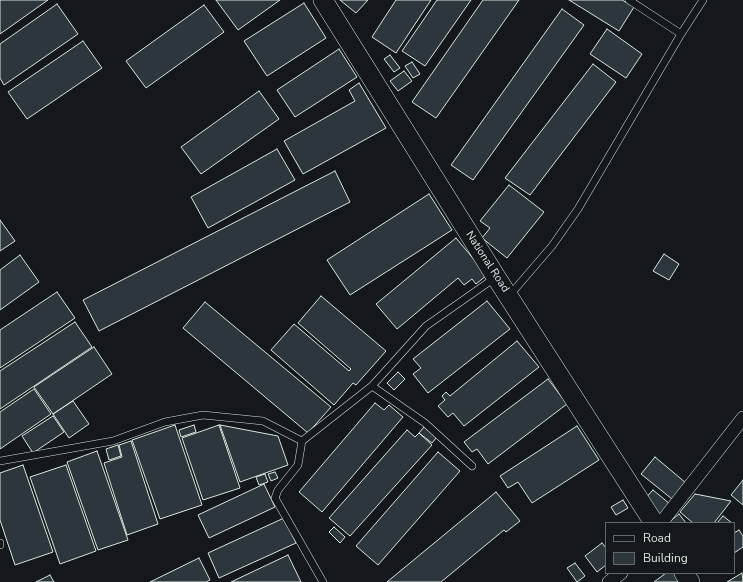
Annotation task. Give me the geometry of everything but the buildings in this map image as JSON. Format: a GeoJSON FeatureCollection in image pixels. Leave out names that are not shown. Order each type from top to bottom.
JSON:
{"type":"FeatureCollection","features":[{"type":"Feature","properties":{"kind":"main road","name":"National Road"},"geometry":{"type":"LineString","coordinates":[[323,0],[496,277],[653,522]]}},
{"type":"Feature","properties":{"kind":"street"},"geometry":{"type":"LineString","coordinates":[[662,522],[743,418]]}},
{"type":"Feature","properties":{"kind":"street"},"geometry":{"type":"LineString","coordinates":[[609,582],[620,574]]}},
{"type":"Feature","properties":{"kind":"lane"},"geometry":{"type":"LineString","coordinates":[[629,0],[681,34]]}},
{"type":"Feature","properties":{"kind":"lane"},"geometry":{"type":"LineString","coordinates":[[509,296],[552,246],[578,209],[681,34],[703,0]]}},
{"type":"Feature","properties":{"kind":"lane"},"geometry":{"type":"LineString","coordinates":[[323,582],[275,498],[278,490],[298,465],[302,441],[372,386],[426,326],[496,277]]}},
{"type":"Feature","properties":{"kind":"lane"},"geometry":{"type":"LineString","coordinates":[[372,386],[425,423],[472,466]]}},
{"type":"Feature","properties":{"kind":"lane"},"geometry":{"type":"LineString","coordinates":[[0,461],[113,441],[165,422],[203,415],[263,421],[302,441]]}}]}
